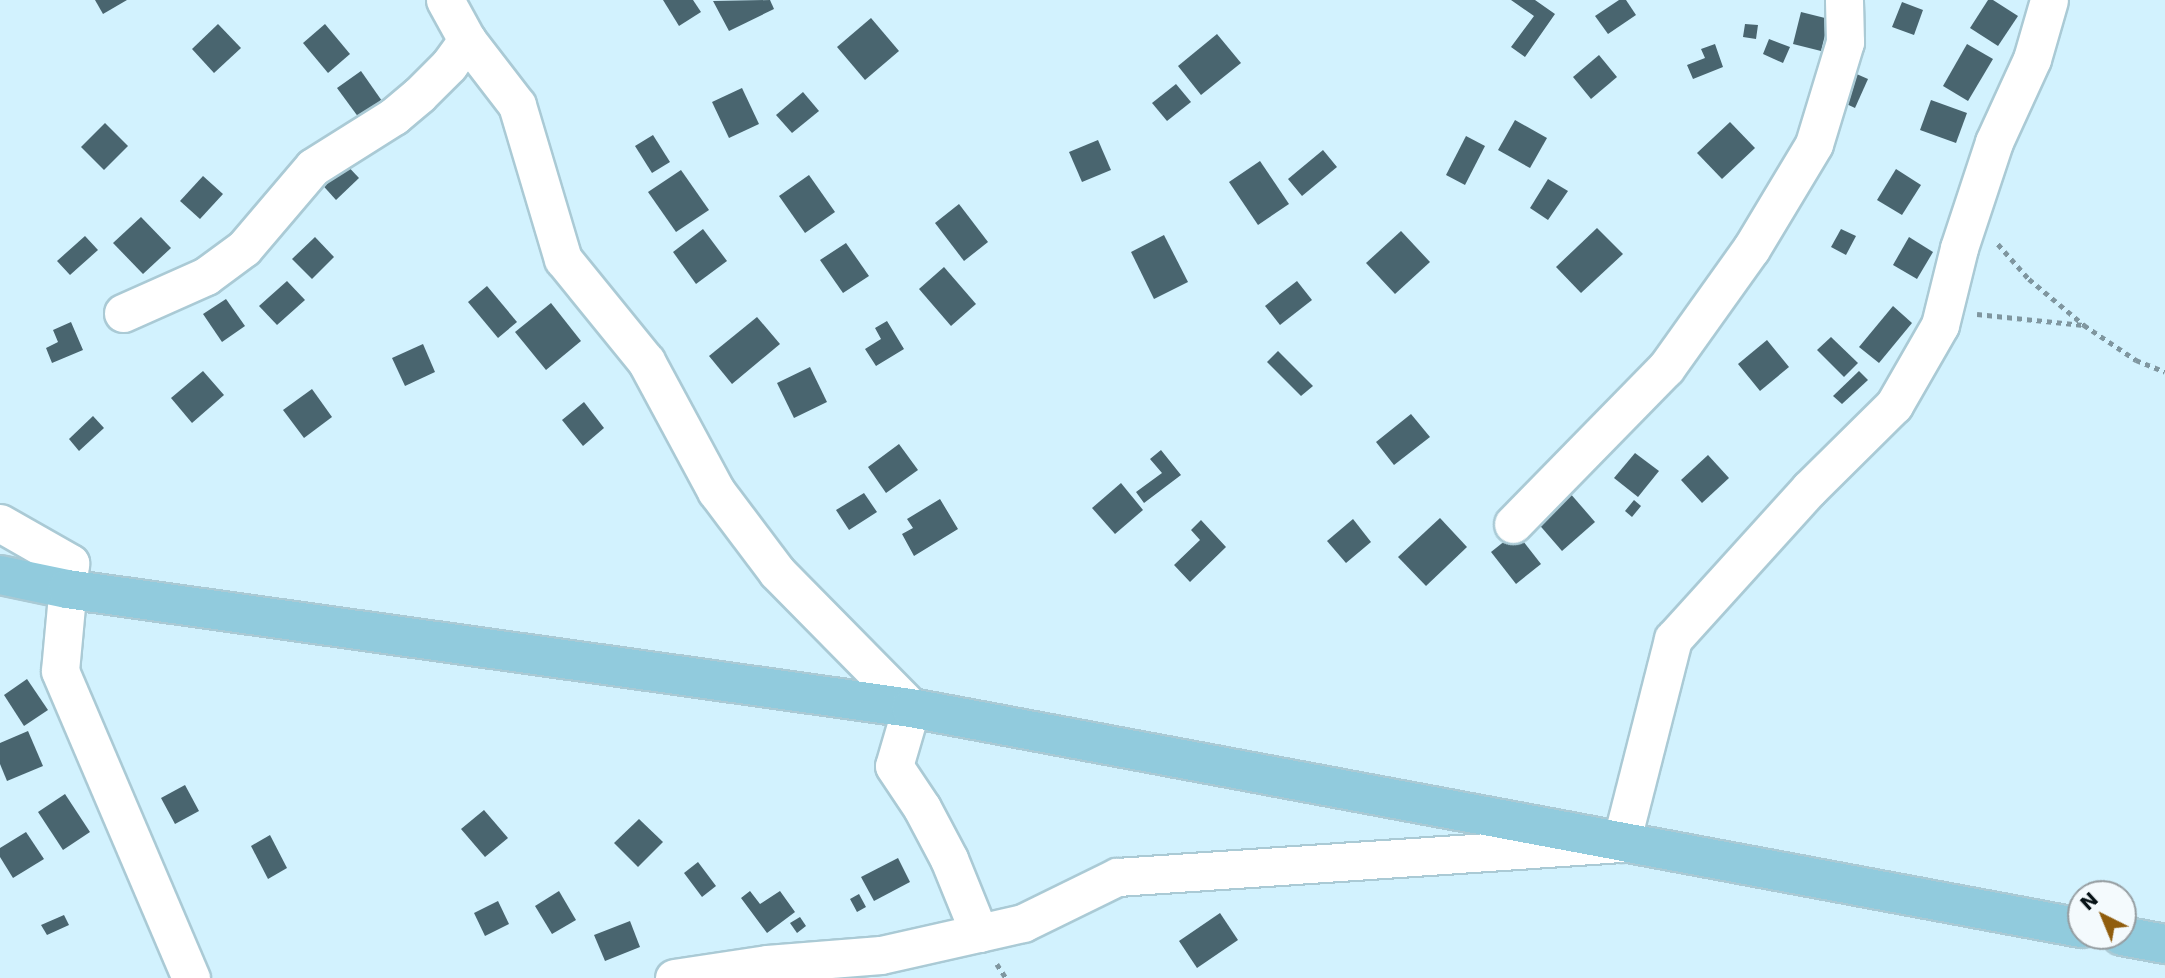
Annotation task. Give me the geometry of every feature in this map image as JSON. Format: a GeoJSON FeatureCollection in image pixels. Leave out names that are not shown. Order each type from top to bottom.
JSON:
{"type":"FeatureCollection","features":[{"type":"Feature","properties":{"kind":"main road"},"geometry":{"type":"LineString","coordinates":[[0,575],[67,589],[911,708],[2067,925]]}},
{"type":"Feature","properties":{"kind":"main road"},"geometry":{"type":"LineString","coordinates":[[2137,939],[2165,944]]}},
{"type":"Feature","properties":{"kind":"street"},"geometry":{"type":"LineString","coordinates":[[445,0],[467,40],[517,105],[563,258],[646,361],[716,491],[777,572],[911,708],[894,766],[922,808],[949,859],[979,933]]}},
{"type":"Feature","properties":{"kind":"street"},"geometry":{"type":"LineString","coordinates":[[1513,523],[1666,368],[1751,249],[1814,144],[1845,41],[1844,0]]}},
{"type":"Feature","properties":{"kind":"street"},"geometry":{"type":"LineString","coordinates":[[674,978],[767,964],[881,955],[1023,923],[1117,877],[1621,843],[1673,639],[1800,499],[1895,405],[1941,325],[1971,212],[1994,142],[2032,60],[2049,0]]}},
{"type":"Feature","properties":{"kind":"street"},"geometry":{"type":"LineString","coordinates":[[123,313],[206,276],[244,248],[313,167],[394,116],[419,96],[449,65],[467,40]]}},
{"type":"Feature","properties":{"kind":"street"},"geometry":{"type":"LineString","coordinates":[[0,523],[69,563],[60,671],[191,978]]}},
{"type":"Feature","properties":{"kind":"path"},"geometry":{"type":"LineString","coordinates":[[1971,212],[2029,279],[2084,325],[2136,360],[2165,372]]}},
{"type":"Feature","properties":{"kind":"path"},"geometry":{"type":"LineString","coordinates":[[1943,314],[2027,317],[2084,325]]}},
{"type":"Feature","properties":{"kind":"building"},"geometry":{"type":"Polygon","coordinates":[[[95,0],[127,0],[103,14],[95,0]]]}},
{"type":"Feature","properties":{"kind":"building"},"geometry":{"type":"Polygon","coordinates":[[[663,0],[693,0],[701,12],[679,26],[663,0]]]}},
{"type":"Feature","properties":{"kind":"building"},"geometry":{"type":"Polygon","coordinates":[[[770,0],[774,9],[729,31],[713,1],[770,0]]]}},
{"type":"Feature","properties":{"kind":"building"},"geometry":{"type":"Polygon","coordinates":[[[1511,0],[1535,0],[1555,14],[1525,57],[1511,47],[1534,16],[1511,0]]]}},
{"type":"Feature","properties":{"kind":"building"},"geometry":{"type":"Polygon","coordinates":[[[1619,0],[1626,0],[1636,15],[1608,34],[1595,16],[1619,0]]]}},
{"type":"Feature","properties":{"kind":"building"},"geometry":{"type":"Polygon","coordinates":[[[1988,0],[1993,0],[2018,16],[1998,46],[1970,28],[1988,0]]]}},
{"type":"Feature","properties":{"kind":"building"},"geometry":{"type":"Polygon","coordinates":[[[1902,2],[1923,10],[1914,35],[1892,27],[1902,2]]]}},
{"type":"Feature","properties":{"kind":"building"},"geometry":{"type":"Polygon","coordinates":[[[1801,12],[1829,19],[1821,51],[1793,44],[1801,12]]]}},
{"type":"Feature","properties":{"kind":"building"},"geometry":{"type":"Polygon","coordinates":[[[871,18],[899,51],[865,80],[837,47],[871,18]]]}},
{"type":"Feature","properties":{"kind":"building"},"geometry":{"type":"Polygon","coordinates":[[[218,24],[241,48],[214,73],[192,49],[218,24]]]}},
{"type":"Feature","properties":{"kind":"building"},"geometry":{"type":"Polygon","coordinates":[[[325,24],[350,54],[328,73],[303,43],[325,24]]]}},
{"type":"Feature","properties":{"kind":"building"},"geometry":{"type":"Polygon","coordinates":[[[1745,24],[1758,25],[1756,39],[1743,37],[1745,24]]]}},
{"type":"Feature","properties":{"kind":"building"},"geometry":{"type":"Polygon","coordinates":[[[1217,34],[1241,63],[1201,95],[1178,66],[1217,34]]]}},
{"type":"Feature","properties":{"kind":"building"},"geometry":{"type":"Polygon","coordinates":[[[1769,39],[1790,47],[1783,63],[1763,54],[1769,39]]]}},
{"type":"Feature","properties":{"kind":"building"},"geometry":{"type":"Polygon","coordinates":[[[1715,44],[1723,67],[1693,79],[1687,65],[1705,58],[1701,49],[1715,44]]]}},
{"type":"Feature","properties":{"kind":"building"},"geometry":{"type":"Polygon","coordinates":[[[1967,44],[1993,59],[1968,101],[1943,86],[1967,44]]]}},
{"type":"Feature","properties":{"kind":"building"},"geometry":{"type":"Polygon","coordinates":[[[1599,55],[1617,77],[1591,99],[1573,77],[1599,55]]]}},
{"type":"Feature","properties":{"kind":"building"},"geometry":{"type":"Polygon","coordinates":[[[361,71],[382,101],[359,118],[337,88],[361,71]]]}},
{"type":"Feature","properties":{"kind":"building"},"geometry":{"type":"Polygon","coordinates":[[[1852,72],[1868,79],[1855,108],[1840,101],[1852,72]]]}},
{"type":"Feature","properties":{"kind":"building"},"geometry":{"type":"Polygon","coordinates":[[[1176,84],[1191,102],[1167,121],[1152,103],[1176,84]]]}},
{"type":"Feature","properties":{"kind":"building"},"geometry":{"type":"Polygon","coordinates":[[[742,88],[759,124],[729,138],[712,102],[742,88]]]}},
{"type":"Feature","properties":{"kind":"building"},"geometry":{"type":"Polygon","coordinates":[[[803,92],[819,111],[792,133],[776,115],[803,92]]]}},
{"type":"Feature","properties":{"kind":"building"},"geometry":{"type":"Polygon","coordinates":[[[1931,100],[1967,113],[1956,143],[1920,130],[1931,100]]]}},
{"type":"Feature","properties":{"kind":"building"},"geometry":{"type":"Polygon","coordinates":[[[1515,120],[1547,138],[1530,168],[1498,150],[1515,120]]]}},
{"type":"Feature","properties":{"kind":"building"},"geometry":{"type":"Polygon","coordinates":[[[1730,122],[1755,148],[1722,179],[1697,153],[1730,122]]]}},
{"type":"Feature","properties":{"kind":"building"},"geometry":{"type":"Polygon","coordinates":[[[105,123],[128,146],[104,170],[81,147],[105,123]]]}},
{"type":"Feature","properties":{"kind":"building"},"geometry":{"type":"Polygon","coordinates":[[[653,135],[670,162],[652,173],[635,146],[653,135]]]}},
{"type":"Feature","properties":{"kind":"building"},"geometry":{"type":"Polygon","coordinates":[[[1466,136],[1485,146],[1465,185],[1446,175],[1466,136]]]}},
{"type":"Feature","properties":{"kind":"building"},"geometry":{"type":"Polygon","coordinates":[[[1098,140],[1111,170],[1082,182],[1069,152],[1098,140]]]}},
{"type":"Feature","properties":{"kind":"building"},"geometry":{"type":"Polygon","coordinates":[[[1323,150],[1337,167],[1302,196],[1288,179],[1323,150]]]}},
{"type":"Feature","properties":{"kind":"building"},"geometry":{"type":"Polygon","coordinates":[[[341,159],[359,178],[336,200],[318,180],[341,159]]]}},
{"type":"Feature","properties":{"kind":"building"},"geometry":{"type":"Polygon","coordinates":[[[1260,161],[1289,204],[1258,225],[1229,182],[1260,161]]]}},
{"type":"Feature","properties":{"kind":"building"},"geometry":{"type":"Polygon","coordinates":[[[1896,169],[1921,185],[1902,215],[1877,200],[1896,169]]]}},
{"type":"Feature","properties":{"kind":"building"},"geometry":{"type":"Polygon","coordinates":[[[681,170],[709,210],[676,232],[648,192],[681,170]]]}},
{"type":"Feature","properties":{"kind":"building"},"geometry":{"type":"Polygon","coordinates":[[[809,175],[835,212],[805,233],[779,196],[809,175]]]}},
{"type":"Feature","properties":{"kind":"building"},"geometry":{"type":"Polygon","coordinates":[[[203,176],[223,194],[200,219],[180,201],[203,176]]]}},
{"type":"Feature","properties":{"kind":"building"},"geometry":{"type":"Polygon","coordinates":[[[1548,179],[1568,191],[1548,220],[1530,208],[1548,179]]]}},
{"type":"Feature","properties":{"kind":"building"},"geometry":{"type":"Polygon","coordinates":[[[959,204],[988,242],[964,261],[935,223],[959,204]]]}},
{"type":"Feature","properties":{"kind":"building"},"geometry":{"type":"Polygon","coordinates":[[[141,217],[171,248],[143,274],[113,243],[141,217]]]}},
{"type":"Feature","properties":{"kind":"building"},"geometry":{"type":"Polygon","coordinates":[[[1597,228],[1623,254],[1581,293],[1556,267],[1597,228]]]}},
{"type":"Feature","properties":{"kind":"building"},"geometry":{"type":"Polygon","coordinates":[[[703,229],[727,261],[696,284],[673,252],[703,229]]]}},
{"type":"Feature","properties":{"kind":"building"},"geometry":{"type":"Polygon","coordinates":[[[1841,229],[1856,236],[1846,255],[1831,247],[1841,229]]]}},
{"type":"Feature","properties":{"kind":"building"},"geometry":{"type":"Polygon","coordinates":[[[1401,231],[1430,262],[1395,294],[1366,263],[1401,231]]]}},
{"type":"Feature","properties":{"kind":"building"},"geometry":{"type":"Polygon","coordinates":[[[1164,235],[1188,282],[1154,299],[1131,252],[1164,235]]]}},
{"type":"Feature","properties":{"kind":"building"},"geometry":{"type":"Polygon","coordinates":[[[85,236],[98,250],[70,275],[57,261],[85,236]]]}},
{"type":"Feature","properties":{"kind":"building"},"geometry":{"type":"Polygon","coordinates":[[[315,237],[334,257],[312,279],[292,259],[315,237]]]}},
{"type":"Feature","properties":{"kind":"building"},"geometry":{"type":"Polygon","coordinates":[[[1909,237],[1933,252],[1917,279],[1893,265],[1909,237]]]}},
{"type":"Feature","properties":{"kind":"building"},"geometry":{"type":"Polygon","coordinates":[[[846,243],[869,276],[843,293],[820,260],[846,243]]]}},
{"type":"Feature","properties":{"kind":"building"},"geometry":{"type":"Polygon","coordinates":[[[944,267],[976,304],[951,326],[919,289],[944,267]]]}},
{"type":"Feature","properties":{"kind":"building"},"geometry":{"type":"Polygon","coordinates":[[[287,281],[305,300],[277,325],[259,306],[287,281]]]}},
{"type":"Feature","properties":{"kind":"building"},"geometry":{"type":"Polygon","coordinates":[[[1297,281],[1312,300],[1280,325],[1265,306],[1297,281]]]}},
{"type":"Feature","properties":{"kind":"building"},"geometry":{"type":"Polygon","coordinates":[[[487,286],[517,322],[498,338],[468,302],[487,286]]]}},
{"type":"Feature","properties":{"kind":"building"},"geometry":{"type":"Polygon","coordinates":[[[226,299],[245,326],[222,342],[203,314],[226,299]]]}},
{"type":"Feature","properties":{"kind":"building"},"geometry":{"type":"Polygon","coordinates":[[[551,303],[581,341],[546,370],[515,332],[551,303]]]}},
{"type":"Feature","properties":{"kind":"building"},"geometry":{"type":"Polygon","coordinates":[[[1893,306],[1912,323],[1879,363],[1859,347],[1893,306]]]}},
{"type":"Feature","properties":{"kind":"building"},"geometry":{"type":"Polygon","coordinates":[[[757,317],[780,344],[732,384],[709,356],[757,317]]]}},
{"type":"Feature","properties":{"kind":"building"},"geometry":{"type":"Polygon","coordinates":[[[887,321],[904,349],[876,366],[865,349],[881,339],[875,328],[887,321]]]}},
{"type":"Feature","properties":{"kind":"building"},"geometry":{"type":"Polygon","coordinates":[[[71,322],[83,350],[52,363],[46,348],[58,342],[53,330],[71,322]]]}},
{"type":"Feature","properties":{"kind":"building"},"geometry":{"type":"Polygon","coordinates":[[[1831,337],[1858,363],[1844,377],[1817,350],[1831,337]]]}},
{"type":"Feature","properties":{"kind":"building"},"geometry":{"type":"Polygon","coordinates":[[[1767,340],[1789,367],[1760,391],[1738,364],[1767,340]]]}},
{"type":"Feature","properties":{"kind":"building"},"geometry":{"type":"Polygon","coordinates":[[[423,344],[435,372],[405,386],[392,358],[423,344]]]}},
{"type":"Feature","properties":{"kind":"building"},"geometry":{"type":"Polygon","coordinates":[[[1278,351],[1313,386],[1301,396],[1267,362],[1278,351]]]}},
{"type":"Feature","properties":{"kind":"building"},"geometry":{"type":"Polygon","coordinates":[[[810,367],[827,402],[794,418],[777,383],[810,367]]]}},
{"type":"Feature","properties":{"kind":"building"},"geometry":{"type":"Polygon","coordinates":[[[203,371],[224,395],[192,423],[171,398],[203,371]]]}},
{"type":"Feature","properties":{"kind":"building"},"geometry":{"type":"Polygon","coordinates":[[[1859,371],[1868,380],[1842,404],[1833,396],[1859,371]]]}},
{"type":"Feature","properties":{"kind":"building"},"geometry":{"type":"Polygon","coordinates":[[[312,389],[332,417],[304,438],[283,410],[312,389]]]}},
{"type":"Feature","properties":{"kind":"building"},"geometry":{"type":"Polygon","coordinates":[[[584,402],[604,428],[583,446],[562,420],[584,402]]]}},
{"type":"Feature","properties":{"kind":"building"},"geometry":{"type":"Polygon","coordinates":[[[1411,414],[1430,437],[1394,465],[1376,442],[1411,414]]]}},
{"type":"Feature","properties":{"kind":"building"},"geometry":{"type":"Polygon","coordinates":[[[93,416],[104,428],[79,451],[69,439],[93,416]]]}},
{"type":"Feature","properties":{"kind":"building"},"geometry":{"type":"Polygon","coordinates":[[[899,444],[918,470],[886,493],[868,467],[899,444]]]}},
{"type":"Feature","properties":{"kind":"building"},"geometry":{"type":"Polygon","coordinates":[[[1161,450],[1181,475],[1144,503],[1136,492],[1162,473],[1150,459],[1161,450]]]}},
{"type":"Feature","properties":{"kind":"building"},"geometry":{"type":"Polygon","coordinates":[[[1635,453],[1659,471],[1638,497],[1614,478],[1635,453]]]}},
{"type":"Feature","properties":{"kind":"building"},"geometry":{"type":"Polygon","coordinates":[[[1708,455],[1729,478],[1702,503],[1681,480],[1708,455]]]}},
{"type":"Feature","properties":{"kind":"building"},"geometry":{"type":"Polygon","coordinates":[[[1121,483],[1143,510],[1115,534],[1092,508],[1121,483]]]}},
{"type":"Feature","properties":{"kind":"building"},"geometry":{"type":"Polygon","coordinates":[[[1569,492],[1595,522],[1562,551],[1536,521],[1569,492]]]}},
{"type":"Feature","properties":{"kind":"building"},"geometry":{"type":"Polygon","coordinates":[[[864,493],[877,512],[849,530],[836,510],[864,493]]]}},
{"type":"Feature","properties":{"kind":"building"},"geometry":{"type":"Polygon","coordinates":[[[940,499],[958,529],[914,556],[902,534],[913,528],[907,519],[940,499]]]}},
{"type":"Feature","properties":{"kind":"building"},"geometry":{"type":"Polygon","coordinates":[[[1634,500],[1641,506],[1632,517],[1625,511],[1634,500]]]}},
{"type":"Feature","properties":{"kind":"building"},"geometry":{"type":"Polygon","coordinates":[[[1440,518],[1467,547],[1426,586],[1398,557],[1440,518]]]}},
{"type":"Feature","properties":{"kind":"building"},"geometry":{"type":"Polygon","coordinates":[[[1353,519],[1371,542],[1346,563],[1327,541],[1353,519]]]}},
{"type":"Feature","properties":{"kind":"building"},"geometry":{"type":"Polygon","coordinates":[[[1201,520],[1226,547],[1190,582],[1174,565],[1200,540],[1191,530],[1201,520]]]}},
{"type":"Feature","properties":{"kind":"building"},"geometry":{"type":"Polygon","coordinates":[[[1516,532],[1541,564],[1516,584],[1491,552],[1516,532]]]}},
{"type":"Feature","properties":{"kind":"building"},"geometry":{"type":"Polygon","coordinates":[[[27,679],[48,710],[24,726],[4,695],[27,679]]]}},
{"type":"Feature","properties":{"kind":"building"},"geometry":{"type":"Polygon","coordinates":[[[28,731],[43,766],[7,781],[0,764],[0,743],[28,731]]]}},
{"type":"Feature","properties":{"kind":"building"},"geometry":{"type":"Polygon","coordinates":[[[185,785],[199,811],[175,824],[161,798],[185,785]]]}},
{"type":"Feature","properties":{"kind":"building"},"geometry":{"type":"Polygon","coordinates":[[[65,794],[90,832],[63,850],[38,812],[65,794]]]}},
{"type":"Feature","properties":{"kind":"building"},"geometry":{"type":"Polygon","coordinates":[[[484,810],[508,838],[485,857],[461,829],[484,810]]]}},
{"type":"Feature","properties":{"kind":"building"},"geometry":{"type":"Polygon","coordinates":[[[639,819],[663,842],[638,867],[614,843],[639,819]]]}},
{"type":"Feature","properties":{"kind":"building"},"geometry":{"type":"Polygon","coordinates":[[[26,832],[44,859],[13,878],[0,857],[0,848],[26,832]]]}},
{"type":"Feature","properties":{"kind":"building"},"geometry":{"type":"Polygon","coordinates":[[[270,835],[287,868],[268,879],[251,846],[270,835]]]}},
{"type":"Feature","properties":{"kind":"building"},"geometry":{"type":"Polygon","coordinates":[[[898,858],[910,882],[874,901],[861,877],[898,858]]]}},
{"type":"Feature","properties":{"kind":"building"},"geometry":{"type":"Polygon","coordinates":[[[698,862],[716,886],[702,897],[684,873],[698,862]]]}},
{"type":"Feature","properties":{"kind":"building"},"geometry":{"type":"Polygon","coordinates":[[[559,891],[576,920],[552,934],[535,906],[559,891]]]}},
{"type":"Feature","properties":{"kind":"building"},"geometry":{"type":"Polygon","coordinates":[[[750,891],[760,904],[780,891],[795,912],[767,933],[741,898],[750,891]]]}},
{"type":"Feature","properties":{"kind":"building"},"geometry":{"type":"Polygon","coordinates":[[[859,894],[866,907],[857,912],[850,899],[859,894]]]}},
{"type":"Feature","properties":{"kind":"building"},"geometry":{"type":"Polygon","coordinates":[[[498,901],[509,924],[485,936],[474,913],[498,901]]]}},
{"type":"Feature","properties":{"kind":"building"},"geometry":{"type":"Polygon","coordinates":[[[1220,913],[1238,940],[1197,968],[1179,941],[1220,913]]]}},
{"type":"Feature","properties":{"kind":"building"},"geometry":{"type":"Polygon","coordinates":[[[64,915],[69,925],[47,935],[41,925],[64,915]]]}},
{"type":"Feature","properties":{"kind":"building"},"geometry":{"type":"Polygon","coordinates":[[[800,917],[806,926],[797,933],[790,923],[800,917]]]}},
{"type":"Feature","properties":{"kind":"building"},"geometry":{"type":"Polygon","coordinates":[[[630,921],[640,947],[605,961],[594,935],[630,921]]]}}]}
